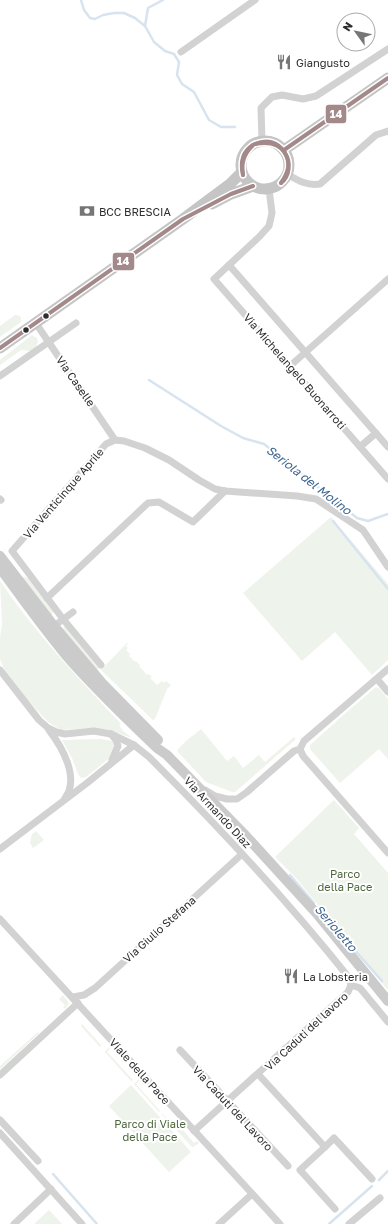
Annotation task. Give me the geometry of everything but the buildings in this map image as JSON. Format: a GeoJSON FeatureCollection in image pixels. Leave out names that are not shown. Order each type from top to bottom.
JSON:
{"type":"FeatureCollection","features":[{"type":"Feature","properties":{"kind":"main road"},"geometry":{"type":"LineString","coordinates":[[284,150],[388,78]]}},
{"type":"Feature","properties":{"kind":"main road"},"geometry":{"type":"LineString","coordinates":[[262,141],[274,143],[284,150],[288,158],[289,166],[283,181],[277,186],[269,189],[261,189],[248,182],[242,172],[241,163],[243,155],[248,148],[262,141]]}},
{"type":"Feature","properties":{"kind":"main road"},"geometry":{"type":"LineString","coordinates":[[1,346],[183,219],[230,184],[242,172]]}},
{"type":"Feature","properties":{"kind":"main road"},"geometry":{"type":"LineString","coordinates":[[183,219],[231,194],[253,186]]}},
{"type":"Feature","properties":{"kind":"main road","name":"Via Armando Diaz"},"geometry":{"type":"LineString","coordinates":[[0,556],[54,626],[102,683],[162,744],[168,755],[318,915],[388,1001]]}},
{"type":"Feature","properties":{"kind":"main road","name":"Via Armando Diaz"},"geometry":{"type":"LineString","coordinates":[[0,568],[35,618],[97,690],[157,748],[168,755]]}},
{"type":"Feature","properties":{"kind":"main road","name":"Via Armando Diaz"},"geometry":{"type":"LineString","coordinates":[[35,618],[54,626]]}},
{"type":"Feature","properties":{"kind":"street"},"geometry":{"type":"LineString","coordinates":[[181,52],[256,0]]}},
{"type":"Feature","properties":{"kind":"street"},"geometry":{"type":"LineString","coordinates":[[262,141],[261,108],[272,97],[282,95],[303,99],[316,96],[388,49]]}},
{"type":"Feature","properties":{"kind":"street"},"geometry":{"type":"LineString","coordinates":[[287,174],[301,182],[311,185],[320,184],[376,135],[388,131]]}},
{"type":"Feature","properties":{"kind":"street","name":"Via Michelangelo Buonarroti"},"geometry":{"type":"LineString","coordinates":[[269,189],[272,213],[268,226],[259,237],[214,279],[361,446],[388,479]]}},
{"type":"Feature","properties":{"kind":"street","name":"Via Michelangelo Buonarroti"},"geometry":{"type":"LineString","coordinates":[[229,265],[388,447]]}},
{"type":"Feature","properties":{"kind":"street"},"geometry":{"type":"LineString","coordinates":[[290,366],[388,279]]}},
{"type":"Feature","properties":{"kind":"street","name":"Via Caselle"},"geometry":{"type":"LineString","coordinates":[[35,322],[115,440]]}},
{"type":"Feature","properties":{"kind":"street"},"geometry":{"type":"LineString","coordinates":[[0,376],[76,324]]}},
{"type":"Feature","properties":{"kind":"street"},"geometry":{"type":"LineString","coordinates":[[361,446],[376,433]]}},
{"type":"Feature","properties":{"kind":"street","name":"Via Venticinque Aprile"},"geometry":{"type":"LineString","coordinates":[[29,574],[12,551],[106,444],[115,440],[124,441],[145,448],[169,460],[215,490],[297,496],[316,499],[363,530],[388,567]]}},
{"type":"Feature","properties":{"kind":"street"},"geometry":{"type":"LineString","coordinates":[[48,598],[148,503],[159,502],[193,522],[225,491]]}},
{"type":"Feature","properties":{"kind":"street"},"geometry":{"type":"LineString","coordinates":[[12,571],[29,574],[63,619],[101,665]]}},
{"type":"Feature","properties":{"kind":"street"},"geometry":{"type":"LineString","coordinates":[[54,626],[73,612]]}},
{"type":"Feature","properties":{"kind":"street"},"geometry":{"type":"LineString","coordinates":[[196,785],[215,796],[227,799],[237,798],[247,792],[294,751],[300,748],[304,741],[388,668]]}},
{"type":"Feature","properties":{"kind":"street","name":"Via Armando Diaz"},"geometry":{"type":"LineString","coordinates":[[0,670],[39,720],[48,728],[65,734],[89,731],[111,734],[134,745],[154,762],[242,854],[311,930],[350,979],[351,986],[360,988],[388,1022]]}},
{"type":"Feature","properties":{"kind":"street"},"geometry":{"type":"LineString","coordinates":[[377,679],[388,692]]}},
{"type":"Feature","properties":{"kind":"street"},"geometry":{"type":"LineString","coordinates":[[48,728],[58,742],[69,768],[72,780],[69,792],[63,802]]}},
{"type":"Feature","properties":{"kind":"street"},"geometry":{"type":"LineString","coordinates":[[58,742],[60,736],[65,734]]}},
{"type":"Feature","properties":{"kind":"street"},"geometry":{"type":"LineString","coordinates":[[111,734],[116,740],[118,746],[111,763]]}},
{"type":"Feature","properties":{"kind":"street"},"geometry":{"type":"LineString","coordinates":[[0,849],[63,802],[134,745]]}},
{"type":"Feature","properties":{"kind":"street"},"geometry":{"type":"LineString","coordinates":[[300,748],[303,756],[388,853]]}},
{"type":"Feature","properties":{"kind":"street"},"geometry":{"type":"LineString","coordinates":[[72,780],[74,783],[79,785],[87,783]]}},
{"type":"Feature","properties":{"kind":"street","name":"Via Giulio Stefana"},"geometry":{"type":"LineString","coordinates":[[0,1075],[75,1000],[95,988],[242,854]]}},
{"type":"Feature","properties":{"kind":"street","name":"Viale della Pace"},"geometry":{"type":"LineString","coordinates":[[0,918],[280,1224]]}},
{"type":"Feature","properties":{"kind":"street","name":"Via Caduti del lavoro"},"geometry":{"type":"LineString","coordinates":[[194,1131],[348,992],[351,986]]}},
{"type":"Feature","properties":{"kind":"street","name":"Via Caduti del Lavoro"},"geometry":{"type":"LineString","coordinates":[[180,1050],[288,1166]]}},
{"type":"Feature","properties":{"kind":"street","name":"Via Caduti del lavoro"},"geometry":{"type":"LineString","coordinates":[[258,1074],[325,1147]]}},
{"type":"Feature","properties":{"kind":"street"},"geometry":{"type":"LineString","coordinates":[[0,1120],[38,1161]]}},
{"type":"Feature","properties":{"kind":"street"},"geometry":{"type":"LineString","coordinates":[[0,1133],[82,1224]]}},
{"type":"Feature","properties":{"kind":"street"},"geometry":{"type":"LineString","coordinates":[[335,1209],[300,1170],[334,1138],[372,1179]]}},
{"type":"Feature","properties":{"kind":"street"},"geometry":{"type":"LineString","coordinates":[[14,1224],[51,1189]]}},
{"type":"Feature","properties":{"kind":"street"},"geometry":{"type":"LineString","coordinates":[[219,1224],[252,1194]]}},
{"type":"Feature","properties":{"kind":"street"},"geometry":{"type":"LineString","coordinates":[[349,1224],[380,1198]]}},
{"type":"Feature","properties":{"kind":"green space"},"geometry":{"type":"Polygon","coordinates":[[[15,315],[21,317],[21,322],[0,337],[0,326],[15,315]]]}},
{"type":"Feature","properties":{"kind":"green space"},"geometry":{"type":"Polygon","coordinates":[[[32,335],[37,338],[38,341],[36,347],[31,351],[21,350],[0,365],[0,360],[32,335]]]}},
{"type":"Feature","properties":{"kind":"green space"},"geometry":{"type":"Polygon","coordinates":[[[331,517],[388,584],[388,660],[372,675],[335,632],[302,661],[243,593],[331,517]]]}},
{"type":"Feature","properties":{"kind":"green space"},"geometry":{"type":"Polygon","coordinates":[[[22,577],[29,578],[54,612],[51,615],[22,577]]]}},
{"type":"Feature","properties":{"kind":"green space"},"geometry":{"type":"Polygon","coordinates":[[[0,581],[42,637],[121,724],[119,725],[123,731],[132,738],[109,730],[93,728],[61,730],[48,722],[23,695],[4,669],[0,659],[0,637],[2,625],[0,581]]]}},
{"type":"Feature","properties":{"kind":"green space"},"geometry":{"type":"Polygon","coordinates":[[[67,625],[101,667],[97,670],[62,629],[67,625]]]}},
{"type":"Feature","properties":{"kind":"green space"},"geometry":{"type":"Polygon","coordinates":[[[127,643],[128,644],[126,646],[128,648],[126,650],[130,654],[129,656],[140,665],[139,666],[147,675],[149,674],[152,677],[150,678],[157,685],[162,681],[164,683],[166,681],[171,685],[167,689],[155,719],[153,720],[101,670],[127,643]]]}},
{"type":"Feature","properties":{"kind":"green space"},"geometry":{"type":"Polygon","coordinates":[[[376,687],[379,688],[388,699],[388,759],[379,749],[340,783],[310,749],[310,745],[376,687]]]}},
{"type":"Feature","properties":{"kind":"green space"},"geometry":{"type":"Polygon","coordinates":[[[201,729],[227,761],[234,756],[243,768],[259,755],[265,762],[294,737],[296,739],[235,792],[232,792],[206,782],[177,751],[185,742],[201,729]]]}},
{"type":"Feature","properties":{"kind":"green space"},"geometry":{"type":"Polygon","coordinates":[[[101,739],[112,741],[116,745],[112,756],[86,777],[81,778],[62,740],[101,739]]]}},
{"type":"Feature","properties":{"kind":"green space","name":"Parco della Pace"},"geometry":{"type":"Polygon","coordinates":[[[334,800],[359,828],[354,834],[388,873],[388,990],[296,878],[275,857],[334,800]]]}},
{"type":"Feature","properties":{"kind":"green space"},"geometry":{"type":"Polygon","coordinates":[[[36,831],[44,840],[33,848],[30,843],[32,834],[36,831]]]}},
{"type":"Feature","properties":{"kind":"green space"},"geometry":{"type":"Polygon","coordinates":[[[63,995],[69,1003],[65,1009],[63,1007],[65,1005],[59,999],[63,995]]]}},
{"type":"Feature","properties":{"kind":"green space"},"geometry":{"type":"Polygon","coordinates":[[[82,1024],[101,1045],[105,1041],[100,1047],[81,1026],[82,1024]]]}},
{"type":"Feature","properties":{"kind":"green space"},"geometry":{"type":"Polygon","coordinates":[[[38,1032],[39,1033],[0,1069],[0,1066],[38,1032]]]}},
{"type":"Feature","properties":{"kind":"green space"},"geometry":{"type":"Polygon","coordinates":[[[111,1047],[107,1052],[133,1080],[131,1081],[105,1052],[111,1047]]]}},
{"type":"Feature","properties":{"kind":"green space"},"geometry":{"type":"Polygon","coordinates":[[[139,1079],[140,1080],[136,1084],[160,1111],[159,1112],[134,1084],[139,1079]]]}},
{"type":"Feature","properties":{"kind":"green space","name":"Parco di Viale della Pace"},"geometry":{"type":"Polygon","coordinates":[[[131,1085],[191,1152],[169,1172],[109,1106],[131,1085]]]}},
{"type":"Feature","properties":{"kind":"green space"},"geometry":{"type":"Polygon","coordinates":[[[161,1113],[178,1130],[183,1130],[194,1143],[197,1141],[199,1143],[193,1147],[191,1146],[161,1113]]]}},
{"type":"Feature","properties":{"kind":"green space"},"geometry":{"type":"Polygon","coordinates":[[[49,1210],[62,1224],[34,1224],[49,1210]]]}},
{"type":"Feature","properties":{"kind":"waterway"},"geometry":{"type":"LineString","coordinates":[[81,0],[84,10],[90,18],[95,19],[103,15],[124,13],[135,18],[145,26],[154,42],[165,51],[174,54],[179,62],[177,75],[182,84],[194,92],[209,120],[221,127],[235,127]]}},
{"type":"Feature","properties":{"kind":"waterway"},"geometry":{"type":"LineString","coordinates":[[145,26],[148,8],[163,0]]}},
{"type":"Feature","properties":{"kind":"waterway","name":"Seriola del Molino"},"geometry":{"type":"LineString","coordinates":[[149,380],[221,426],[243,438],[264,444],[357,518],[368,521],[388,514]]}},
{"type":"Feature","properties":{"kind":"waterway"},"geometry":{"type":"LineString","coordinates":[[333,521],[388,589]]}},
{"type":"Feature","properties":{"kind":"waterway","name":"Serioletto"},"geometry":{"type":"LineString","coordinates":[[290,875],[314,903]]}},
{"type":"Feature","properties":{"kind":"waterway","name":"Serioletto"},"geometry":{"type":"LineString","coordinates":[[329,921],[382,981]]}},
{"type":"Feature","properties":{"kind":"waterway","name":"Serioletto"},"geometry":{"type":"LineString","coordinates":[[379,1180],[388,1171]]}},
{"type":"Feature","properties":{"kind":"waterway"},"geometry":{"type":"LineString","coordinates":[[53,1174],[97,1224]]}},
{"type":"Feature","properties":{"kind":"waterway","name":"Serioletto"},"geometry":{"type":"LineString","coordinates":[[329,1224],[372,1186]]}},
{"type":"Feature","properties":{"kind":"transit line","name":"14"},"geometry":{"type":"LineString","coordinates":[[284,150],[388,78]]}},
{"type":"Feature","properties":{"kind":"transit line","name":"14"},"geometry":{"type":"LineString","coordinates":[[255,144],[267,141],[272,142],[279,146],[285,153]]}},
{"type":"Feature","properties":{"kind":"transit line","name":"14"},"geometry":{"type":"LineString","coordinates":[[255,144],[272,144],[282,149],[285,153]]}},
{"type":"Feature","properties":{"kind":"transit line","name":"14"},"geometry":{"type":"LineString","coordinates":[[243,175],[242,162],[244,154],[253,145]]}},
{"type":"Feature","properties":{"kind":"transit line","name":"14"},"geometry":{"type":"LineString","coordinates":[[243,175],[242,166],[244,158],[253,145]]}},
{"type":"Feature","properties":{"kind":"transit line","name":"14"},"geometry":{"type":"LineString","coordinates":[[281,183],[288,168],[288,161],[285,153]]}},
{"type":"Feature","properties":{"kind":"transit line","name":"14"},"geometry":{"type":"LineString","coordinates":[[281,183],[286,177],[289,169],[288,160],[285,153]]}},
{"type":"Feature","properties":{"kind":"transit line","name":"14"},"geometry":{"type":"LineString","coordinates":[[0,348],[183,219],[231,194],[253,186]]}},
{"type":"Feature","properties":{"kind":"place","name":"Giangusto"},"geometry":{"type":"Point","coordinates":[284,62]}},
{"type":"Feature","properties":{"kind":"place","name":"BCC BRESCIA"},"geometry":{"type":"Point","coordinates":[87,211]}},
{"type":"Feature","properties":{"kind":"place","name":"La Lobsteria"},"geometry":{"type":"Point","coordinates":[291,976]}}]}
